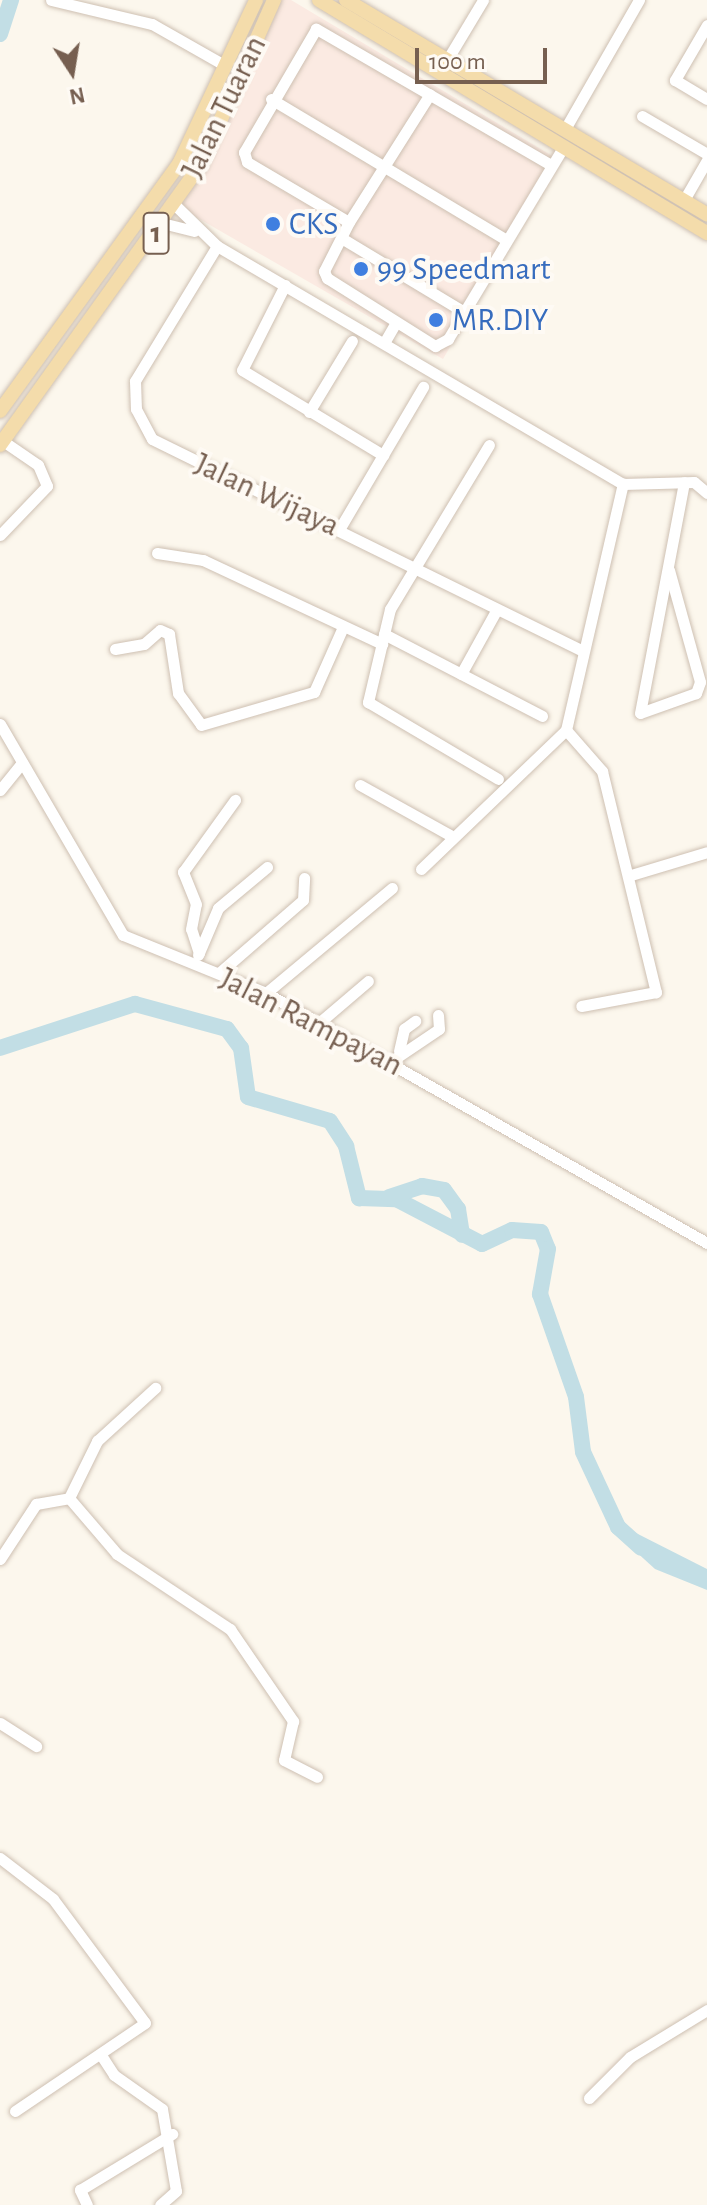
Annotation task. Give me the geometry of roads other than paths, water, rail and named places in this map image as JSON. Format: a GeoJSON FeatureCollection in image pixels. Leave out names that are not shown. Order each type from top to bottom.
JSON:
{"type":"FeatureCollection","features":[{"type":"Feature","properties":{"kind":"main road"},"geometry":{"type":"LineString","coordinates":[[263,3],[282,0]]}},
{"type":"Feature","properties":{"kind":"main road"},"geometry":{"type":"LineString","coordinates":[[319,0],[564,146],[604,161],[707,214]]}},
{"type":"Feature","properties":{"kind":"main road"},"geometry":{"type":"LineString","coordinates":[[346,0],[565,129],[604,161],[707,233]]}},
{"type":"Feature","properties":{"kind":"main road","name":"Jalan Tuaran"},"geometry":{"type":"LineString","coordinates":[[0,411],[157,199],[226,66],[263,3]]}},
{"type":"Feature","properties":{"kind":"main road","name":"Jalan Tuaran"},"geometry":{"type":"LineString","coordinates":[[2,443],[175,205],[263,3]]}},
{"type":"Feature","properties":{"kind":"street"},"geometry":{"type":"LineString","coordinates":[[51,0],[152,24],[226,66]]}},
{"type":"Feature","properties":{"kind":"street"},"geometry":{"type":"LineString","coordinates":[[447,60],[483,0]]}},
{"type":"Feature","properties":{"kind":"street"},"geometry":{"type":"LineString","coordinates":[[565,129],[639,0]]}},
{"type":"Feature","properties":{"kind":"street"},"geometry":{"type":"LineString","coordinates":[[707,25],[675,80],[707,99]]}},
{"type":"Feature","properties":{"kind":"street"},"geometry":{"type":"LineString","coordinates":[[349,222],[247,162],[244,152],[271,99],[316,29],[551,165]]}},
{"type":"Feature","properties":{"kind":"street"},"geometry":{"type":"LineString","coordinates":[[444,75],[349,222],[324,275],[396,322],[442,346],[564,146]]}},
{"type":"Feature","properties":{"kind":"street"},"geometry":{"type":"LineString","coordinates":[[271,99],[505,239]]}},
{"type":"Feature","properties":{"kind":"street"},"geometry":{"type":"LineString","coordinates":[[642,116],[707,154]]}},
{"type":"Feature","properties":{"kind":"street"},"geometry":{"type":"LineString","coordinates":[[684,200],[707,160]]}},
{"type":"Feature","properties":{"kind":"street"},"geometry":{"type":"LineString","coordinates":[[175,205],[195,231],[217,246],[623,484],[684,482],[707,488]]}},
{"type":"Feature","properties":{"kind":"street"},"geometry":{"type":"LineString","coordinates":[[162,223],[195,231]]}},
{"type":"Feature","properties":{"kind":"street"},"geometry":{"type":"LineString","coordinates":[[343,239],[464,312]]}},
{"type":"Feature","properties":{"kind":"street","name":"Jalan Wijaya"},"geometry":{"type":"LineString","coordinates":[[217,246],[135,381],[141,424],[163,448],[340,528],[581,650]]}},
{"type":"Feature","properties":{"kind":"street"},"geometry":{"type":"LineString","coordinates":[[285,285],[242,370],[383,455]]}},
{"type":"Feature","properties":{"kind":"street"},"geometry":{"type":"LineString","coordinates":[[384,343],[396,322]]}},
{"type":"Feature","properties":{"kind":"street"},"geometry":{"type":"LineString","coordinates":[[309,412],[352,341]]}},
{"type":"Feature","properties":{"kind":"street"},"geometry":{"type":"LineString","coordinates":[[340,528],[423,387]]}},
{"type":"Feature","properties":{"kind":"street"},"geometry":{"type":"LineString","coordinates":[[0,535],[47,486],[38,465],[2,443]]}},
{"type":"Feature","properties":{"kind":"street"},"geometry":{"type":"LineString","coordinates":[[489,445],[414,567],[383,639],[370,708],[498,779]]}},
{"type":"Feature","properties":{"kind":"street"},"geometry":{"type":"LineString","coordinates":[[669,570],[678,581],[700,682],[696,693],[640,713],[684,482]]}},
{"type":"Feature","properties":{"kind":"street"},"geometry":{"type":"LineString","coordinates":[[421,869],[450,835],[566,730],[581,650],[623,484]]}},
{"type":"Feature","properties":{"kind":"street"},"geometry":{"type":"LineString","coordinates":[[157,553],[203,560],[343,627],[383,639],[461,674],[542,716]]}},
{"type":"Feature","properties":{"kind":"street"},"geometry":{"type":"LineString","coordinates":[[461,674],[497,609]]}},
{"type":"Feature","properties":{"kind":"street"},"geometry":{"type":"LineString","coordinates":[[115,649],[144,644],[160,630],[169,634],[178,693],[201,725],[314,692],[343,627]]}},
{"type":"Feature","properties":{"kind":"street","name":"Jalan Rampayan"},"geometry":{"type":"LineString","coordinates":[[0,724],[89,869],[112,926],[198,959],[219,973],[266,993],[707,1243]]}},
{"type":"Feature","properties":{"kind":"street"},"geometry":{"type":"LineString","coordinates":[[566,730],[602,771],[631,875],[656,992],[581,1006]]}},
{"type":"Feature","properties":{"kind":"street"},"geometry":{"type":"LineString","coordinates":[[0,790],[22,763]]}},
{"type":"Feature","properties":{"kind":"street"},"geometry":{"type":"LineString","coordinates":[[360,785],[450,835]]}},
{"type":"Feature","properties":{"kind":"street"},"geometry":{"type":"LineString","coordinates":[[198,959],[191,929],[196,904],[183,872],[235,800]]}},
{"type":"Feature","properties":{"kind":"street"},"geometry":{"type":"LineString","coordinates":[[631,875],[707,852]]}},
{"type":"Feature","properties":{"kind":"street"},"geometry":{"type":"LineString","coordinates":[[198,959],[218,908],[267,867]]}},
{"type":"Feature","properties":{"kind":"street"},"geometry":{"type":"LineString","coordinates":[[219,973],[303,900],[304,878]]}},
{"type":"Feature","properties":{"kind":"street"},"geometry":{"type":"LineString","coordinates":[[266,993],[392,888]]}},
{"type":"Feature","properties":{"kind":"street"},"geometry":{"type":"LineString","coordinates":[[320,1022],[368,981]]}},
{"type":"Feature","properties":{"kind":"street"},"geometry":{"type":"LineString","coordinates":[[390,1062],[399,1051],[439,1029],[438,1015]]}},
{"type":"Feature","properties":{"kind":"street"},"geometry":{"type":"LineString","coordinates":[[399,1051],[404,1029],[415,1021]]}},
{"type":"Feature","properties":{"kind":"street"},"geometry":{"type":"LineString","coordinates":[[69,1498],[97,1441],[155,1388]]}},
{"type":"Feature","properties":{"kind":"street"},"geometry":{"type":"LineString","coordinates":[[0,1559],[36,1504],[69,1498]]}},
{"type":"Feature","properties":{"kind":"street"},"geometry":{"type":"LineString","coordinates":[[69,1498],[117,1554],[223,1621],[293,1721],[284,1760],[317,1777]]}},
{"type":"Feature","properties":{"kind":"street"},"geometry":{"type":"LineString","coordinates":[[0,1723],[36,1746]]}},
{"type":"Feature","properties":{"kind":"street"},"geometry":{"type":"LineString","coordinates":[[0,1858],[62,1910],[144,2018],[101,2055],[15,2111]]}},
{"type":"Feature","properties":{"kind":"street"},"geometry":{"type":"LineString","coordinates":[[589,2098],[630,2057],[707,2010]]}},
{"type":"Feature","properties":{"kind":"street"},"geometry":{"type":"LineString","coordinates":[[101,2055],[114,2075],[162,2109],[172,2134],[176,2191],[160,2205]]}},
{"type":"Feature","properties":{"kind":"street"},"geometry":{"type":"LineString","coordinates":[[87,2205],[80,2190],[172,2134]]}},
{"type":"Feature","properties":{"kind":"water"},"geometry":{"type":"Polygon","coordinates":[[[630,1530],[707,1569],[707,1590],[655,1569],[622,1539],[630,1530]]]}},
{"type":"Feature","properties":{"kind":"waterway"},"geometry":{"type":"LineString","coordinates":[[0,34],[11,0]]}},
{"type":"Feature","properties":{"kind":"waterway"},"geometry":{"type":"LineString","coordinates":[[0,1048],[135,1004],[227,1029],[241,1048],[248,1097],[330,1121],[346,1146],[359,1198],[396,1199],[482,1244],[512,1230],[541,1232],[548,1249],[540,1294],[576,1397],[583,1452],[618,1527],[641,1548]]}},
{"type":"Feature","properties":{"kind":"waterway"},"geometry":{"type":"LineString","coordinates":[[389,1197],[422,1186],[444,1190],[458,1209],[462,1235]]}},
{"type":"Feature","properties":{"kind":"place","name":"CKS"},"geometry":{"type":"Point","coordinates":[273,224]}},
{"type":"Feature","properties":{"kind":"place","name":"99 Speedmart"},"geometry":{"type":"Point","coordinates":[361,269]}},
{"type":"Feature","properties":{"kind":"place","name":"MR.DIY"},"geometry":{"type":"Point","coordinates":[436,320]}}]}
